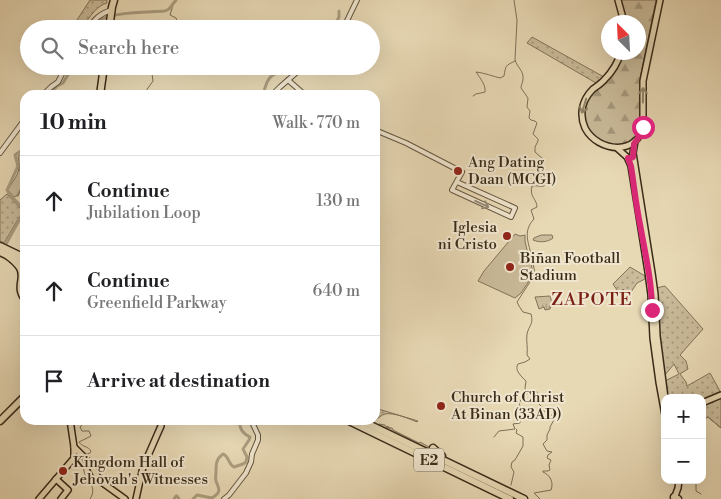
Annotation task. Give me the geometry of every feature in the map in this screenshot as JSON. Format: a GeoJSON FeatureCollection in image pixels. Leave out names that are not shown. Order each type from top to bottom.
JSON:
{"type":"FeatureCollection","features":[{"type":"Feature","properties":{"kind":"highway"},"geometry":{"type":"LineString","coordinates":[[110,20],[114,0]]}},
{"type":"Feature","properties":{"kind":"highway"},"geometry":{"type":"LineString","coordinates":[[101,90],[103,75]]}},
{"type":"Feature","properties":{"kind":"highway"},"geometry":{"type":"LineString","coordinates":[[3,250],[20,255]]}},
{"type":"Feature","properties":{"kind":"highway"},"geometry":{"type":"LineString","coordinates":[[3,250],[20,261]]}},
{"type":"Feature","properties":{"kind":"highway"},"geometry":{"type":"LineString","coordinates":[[3,250],[20,269]]}},
{"type":"Feature","properties":{"kind":"highway"},"geometry":{"type":"LineString","coordinates":[[0,421],[20,401]]}},
{"type":"Feature","properties":{"kind":"highway","name":"E2"},"geometry":{"type":"LineString","coordinates":[[357,425],[510,499]]}},
{"type":"Feature","properties":{"kind":"highway","name":"E2"},"geometry":{"type":"LineString","coordinates":[[370,425],[524,499]]}},
{"type":"Feature","properties":{"kind":"highway"},"geometry":{"type":"LineString","coordinates":[[433,448],[455,466]]}},
{"type":"Feature","properties":{"kind":"main road"},"geometry":{"type":"LineString","coordinates":[[618,0],[622,15]]}},
{"type":"Feature","properties":{"kind":"main road"},"geometry":{"type":"LineString","coordinates":[[660,0],[643,81],[643,128],[633,148],[631,166],[646,256],[664,394]]}},
{"type":"Feature","properties":{"kind":"main road"},"geometry":{"type":"LineString","coordinates":[[618,60],[608,76],[586,98],[582,105],[583,122],[592,138],[602,144],[617,148],[631,157]]}},
{"type":"Feature","properties":{"kind":"main road"},"geometry":{"type":"LineString","coordinates":[[617,148],[636,141]]}},
{"type":"Feature","properties":{"kind":"main road"},"geometry":{"type":"LineString","coordinates":[[654,312],[653,338],[661,397]]}},
{"type":"Feature","properties":{"kind":"main road"},"geometry":{"type":"LineString","coordinates":[[706,400],[719,395]]}},
{"type":"Feature","properties":{"kind":"main road"},"geometry":{"type":"LineString","coordinates":[[39,499],[74,458],[71,425]]}},
{"type":"Feature","properties":{"kind":"main road"},"geometry":{"type":"LineString","coordinates":[[138,499],[144,467],[161,425]]}},
{"type":"Feature","properties":{"kind":"main road"},"geometry":{"type":"LineString","coordinates":[[138,499],[145,468],[163,425]]}},
{"type":"Feature","properties":{"kind":"main road"},"geometry":{"type":"LineString","coordinates":[[74,447],[92,465],[100,481],[125,499]]}},
{"type":"Feature","properties":{"kind":"main road"},"geometry":{"type":"LineString","coordinates":[[56,479],[68,490],[61,499]]}},
{"type":"Feature","properties":{"kind":"main road"},"geometry":{"type":"LineString","coordinates":[[674,499],[678,484]]}},
{"type":"Feature","properties":{"kind":"street"},"geometry":{"type":"LineString","coordinates":[[347,20],[357,0]]}},
{"type":"Feature","properties":{"kind":"street"},"geometry":{"type":"LineString","coordinates":[[95,20],[111,11]]}},
{"type":"Feature","properties":{"kind":"street"},"geometry":{"type":"LineString","coordinates":[[48,90],[58,82],[62,75]]}},
{"type":"Feature","properties":{"kind":"street"},"geometry":{"type":"LineString","coordinates":[[277,90],[294,75]]}},
{"type":"Feature","properties":{"kind":"street"},"geometry":{"type":"LineString","coordinates":[[288,80],[299,90]]}},
{"type":"Feature","properties":{"kind":"street"},"geometry":{"type":"LineString","coordinates":[[0,152],[20,126]]}},
{"type":"Feature","properties":{"kind":"street"},"geometry":{"type":"LineString","coordinates":[[380,132],[406,143],[462,172],[452,190],[511,217],[515,208],[457,182]]}},
{"type":"Feature","properties":{"kind":"street"},"geometry":{"type":"LineString","coordinates":[[224,499],[246,473],[251,462],[258,440],[253,425]]}},
{"type":"Feature","properties":{"kind":"green space"},"geometry":{"type":"Polygon","coordinates":[[[90,0],[107,0],[107,3],[96,9],[88,20],[77,20],[90,0]]]}},
{"type":"Feature","properties":{"kind":"green space"},"geometry":{"type":"Polygon","coordinates":[[[621,0],[656,0],[646,49],[646,15],[624,15],[621,0]]]}},
{"type":"Feature","properties":{"kind":"green space"},"geometry":{"type":"Polygon","coordinates":[[[532,37],[604,77],[596,83],[527,43],[532,37]]]}},
{"type":"Feature","properties":{"kind":"green space"},"geometry":{"type":"Polygon","coordinates":[[[620,60],[644,60],[640,78],[640,127],[631,141],[615,145],[607,144],[592,134],[587,126],[584,111],[592,95],[611,76],[620,60]]]}},
{"type":"Feature","properties":{"kind":"green space"},"geometry":{"type":"Polygon","coordinates":[[[20,155],[20,191],[18,196],[14,197],[8,190],[18,171],[18,156],[20,155]]]}},
{"type":"Feature","properties":{"kind":"green space"},"geometry":{"type":"Polygon","coordinates":[[[7,194],[20,208],[20,216],[4,243],[0,241],[0,200],[7,194]]]}},
{"type":"Feature","properties":{"kind":"green space","name":"Biñan Football Stadium"},"geometry":{"type":"Polygon","coordinates":[[[515,234],[525,235],[533,275],[521,293],[515,298],[478,281],[515,234]]]}},
{"type":"Feature","properties":{"kind":"green space"},"geometry":{"type":"Polygon","coordinates":[[[541,235],[552,235],[553,238],[544,242],[533,240],[541,235]]]}},
{"type":"Feature","properties":{"kind":"green space"},"geometry":{"type":"Polygon","coordinates":[[[630,267],[645,276],[645,279],[637,283],[629,295],[623,289],[619,293],[613,284],[630,267]]]}},
{"type":"Feature","properties":{"kind":"green space"},"geometry":{"type":"Polygon","coordinates":[[[665,286],[703,329],[680,355],[686,361],[688,369],[680,374],[687,386],[710,373],[721,393],[721,428],[708,417],[706,418],[706,394],[667,394],[665,381],[679,374],[674,364],[665,375],[659,338],[659,309],[656,288],[665,286]]]}},
{"type":"Feature","properties":{"kind":"green space"},"geometry":{"type":"Polygon","coordinates":[[[550,296],[552,303],[550,309],[545,310],[544,307],[539,309],[535,297],[550,296]]]}},
{"type":"Feature","properties":{"kind":"green space"},"geometry":{"type":"Polygon","coordinates":[[[380,410],[418,421],[392,414],[384,414],[380,417],[380,410]]]}},
{"type":"Feature","properties":{"kind":"green space"},"geometry":{"type":"Polygon","coordinates":[[[379,425],[385,425],[387,428],[387,426],[392,428],[429,447],[431,450],[379,425]]]}},
{"type":"Feature","properties":{"kind":"waterway"},"geometry":{"type":"LineString","coordinates":[[99,20],[130,13],[165,11],[176,0]]}},
{"type":"Feature","properties":{"kind":"waterway"},"geometry":{"type":"LineString","coordinates":[[514,0],[517,20],[515,60],[523,76],[521,88],[528,98],[529,118],[537,123],[533,134],[538,139],[535,152],[543,159],[539,166],[545,172],[540,179],[545,184],[544,186],[532,186],[531,190],[537,207],[531,210],[534,219],[528,228],[527,238],[535,274],[517,302],[523,312],[531,314],[532,320],[527,337],[527,355],[530,359],[518,364],[517,371],[526,381],[525,388],[527,393],[530,394],[531,391],[536,391],[539,397],[539,404],[542,407],[541,411],[556,416],[550,427],[547,440],[543,444],[547,451],[552,452],[547,458],[551,460],[550,470],[543,471],[551,479],[552,487],[551,490],[534,493],[540,499]]}},
{"type":"Feature","properties":{"kind":"waterway"},"geometry":{"type":"LineString","coordinates":[[173,5],[170,15],[177,20]]}},
{"type":"Feature","properties":{"kind":"waterway"},"geometry":{"type":"LineString","coordinates":[[338,20],[339,11]]}},
{"type":"Feature","properties":{"kind":"waterway"},"geometry":{"type":"LineString","coordinates":[[473,96],[485,92],[484,84],[476,72],[500,78],[504,76],[507,66],[515,61]]}},
{"type":"Feature","properties":{"kind":"waterway"},"geometry":{"type":"LineString","coordinates":[[53,90],[63,83],[68,75]]}},
{"type":"Feature","properties":{"kind":"waterway"},"geometry":{"type":"LineString","coordinates":[[147,90],[153,81],[152,75]]}},
{"type":"Feature","properties":{"kind":"waterway"},"geometry":{"type":"LineString","coordinates":[[265,90],[272,75]]}},
{"type":"Feature","properties":{"kind":"waterway"},"geometry":{"type":"LineString","coordinates":[[20,152],[15,155],[18,166],[7,190],[20,205]]}},
{"type":"Feature","properties":{"kind":"waterway"},"geometry":{"type":"LineString","coordinates":[[4,248],[20,218]]}},
{"type":"Feature","properties":{"kind":"waterway"},"geometry":{"type":"LineString","coordinates":[[494,437],[499,431],[515,429],[513,424],[520,423],[523,413],[519,403],[523,397],[523,392],[526,391]]}},
{"type":"Feature","properties":{"kind":"waterway"},"geometry":{"type":"LineString","coordinates":[[706,418],[708,417],[721,428]]}},
{"type":"Feature","properties":{"kind":"waterway"},"geometry":{"type":"LineString","coordinates":[[82,425],[80,427],[82,431],[89,431],[91,436],[79,442],[91,451],[85,455]]}},
{"type":"Feature","properties":{"kind":"waterway"},"geometry":{"type":"LineString","coordinates":[[193,499],[197,495],[212,498],[217,494],[219,490],[216,479],[216,464],[223,454],[234,467],[246,462],[247,457],[243,449],[250,437],[245,434],[240,425]]}},
{"type":"Feature","properties":{"kind":"waterway"},"geometry":{"type":"LineString","coordinates":[[511,485],[514,472],[511,467],[512,462],[523,446],[523,437],[516,433],[516,429]]}},
{"type":"Feature","properties":{"kind":"waterway"},"geometry":{"type":"LineString","coordinates":[[83,458],[85,475],[93,491],[90,499]]}},
{"type":"Feature","properties":{"kind":"waterway"},"geometry":{"type":"LineString","coordinates":[[696,484],[696,491],[701,494]]}},
{"type":"Feature","properties":{"kind":"waterway"},"geometry":{"type":"LineString","coordinates":[[174,499],[176,496],[179,499]]}},
{"type":"Feature","properties":{"kind":"place","name":"Ang Dating Daan (MCGI)"},"geometry":{"type":"Point","coordinates":[458,171]}},
{"type":"Feature","properties":{"kind":"place","name":"Iglesia ni Cristo"},"geometry":{"type":"Point","coordinates":[507,236]}},
{"type":"Feature","properties":{"kind":"place","name":"Biñan Football Stadium"},"geometry":{"type":"Point","coordinates":[510,267]}},
{"type":"Feature","properties":{"kind":"place","name":"Church of Christ At Binan (33AD)"},"geometry":{"type":"Point","coordinates":[441,406]}},
{"type":"Feature","properties":{"kind":"place","name":"Kingdom Hall of Jehovah's Witnesses"},"geometry":{"type":"Point","coordinates":[63,471]}},
{"type":"Feature","properties":{"kind":"district","name":"ZAPOTE"},"geometry":{"type":"Point","coordinates":[592,299]}},
{"type":"Feature","properties":{"kind":"route"},"geometry":{"type":"LineString","coordinates":[[643,127],[641,134],[634,144],[633,157],[628,158],[631,166],[646,256],[652,310]]}}]}
